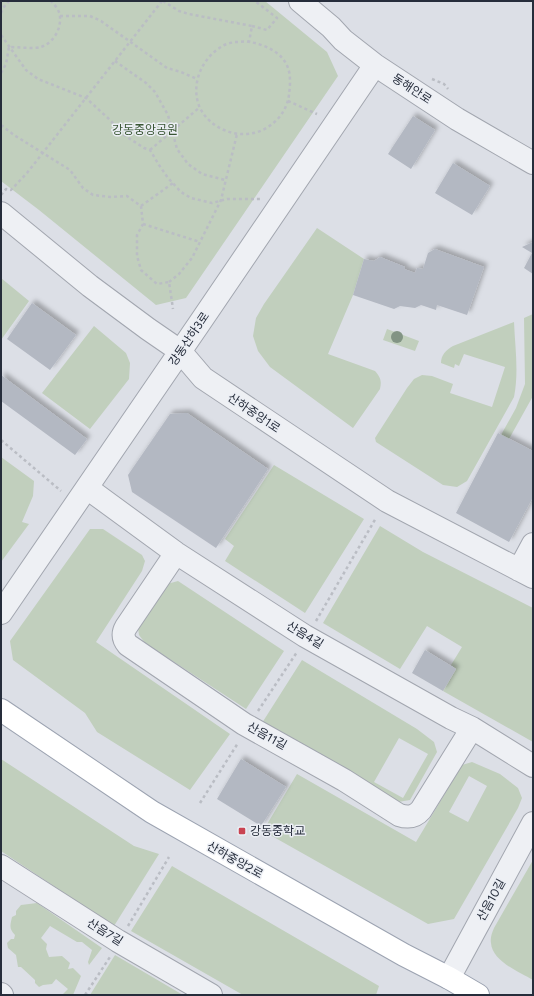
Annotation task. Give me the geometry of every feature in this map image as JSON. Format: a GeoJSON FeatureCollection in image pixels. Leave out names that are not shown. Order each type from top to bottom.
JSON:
{"type":"FeatureCollection","features":[{"type":"Feature","properties":{"kind":"main road","name":"산하중앙2로"},"geometry":{"type":"LineString","coordinates":[[1,710],[152,812],[404,955],[478,995]]}},
{"type":"Feature","properties":{"kind":"street","name":"동해안로"},"geometry":{"type":"LineString","coordinates":[[300,1],[331,27],[343,40],[375,65],[457,119],[533,163]]}},
{"type":"Feature","properties":{"kind":"street","name":"강동산하3로"},"geometry":{"type":"LineString","coordinates":[[1,613],[375,65]]}},
{"type":"Feature","properties":{"kind":"street","name":"산하중앙1로"},"geometry":{"type":"LineString","coordinates":[[1,213],[90,286],[180,351],[203,378],[387,501],[526,573]]}},
{"type":"Feature","properties":{"kind":"street","name":"산음4길"},"geometry":{"type":"LineString","coordinates":[[87,488],[176,553],[306,636],[450,718],[472,728],[533,766]]}},
{"type":"Feature","properties":{"kind":"street"},"geometry":{"type":"LineString","coordinates":[[526,573],[533,544]]}},
{"type":"Feature","properties":{"kind":"street","name":"산음11길"},"geometry":{"type":"LineString","coordinates":[[176,553],[126,627],[123,633],[124,638],[128,645],[244,724],[344,780],[399,815],[408,817],[414,816],[421,810],[472,728]]}},
{"type":"Feature","properties":{"kind":"street","name":"산음10길"},"geometry":{"type":"LineString","coordinates":[[449,978],[533,823]]}},
{"type":"Feature","properties":{"kind":"street","name":"산음7길"},"geometry":{"type":"LineString","coordinates":[[1,866],[118,941],[211,995]]}},
{"type":"Feature","properties":{"kind":"path"},"geometry":{"type":"LineString","coordinates":[[1,13],[9,1]]}},
{"type":"Feature","properties":{"kind":"path"},"geometry":{"type":"LineString","coordinates":[[9,47],[39,47],[48,44],[55,36],[60,25],[58,10],[51,1]]}},
{"type":"Feature","properties":{"kind":"path"},"geometry":{"type":"LineString","coordinates":[[1,196],[6,190],[11,190],[27,173],[162,1],[179,11],[189,14],[267,30],[277,18],[255,1]]}},
{"type":"Feature","properties":{"kind":"path"},"geometry":{"type":"LineString","coordinates":[[60,16],[90,16],[101,21],[167,68],[197,79]]}},
{"type":"Feature","properties":{"kind":"path"},"geometry":{"type":"LineString","coordinates":[[249,42],[252,26]]}},
{"type":"Feature","properties":{"kind":"path"},"geometry":{"type":"LineString","coordinates":[[1,35],[26,70],[38,79],[86,98],[124,135],[144,148],[150,150],[168,178],[181,192],[191,198],[212,203],[227,199],[260,199]]}},
{"type":"Feature","properties":{"kind":"path"},"geometry":{"type":"LineString","coordinates":[[235,42],[249,42],[262,45],[279,54],[289,70],[290,88],[288,101],[282,113],[274,123],[263,130],[250,134],[237,134],[222,130],[209,120],[200,107],[197,93],[197,79],[202,66],[210,54],[222,46],[235,42]]}},
{"type":"Feature","properties":{"kind":"path"},"geometry":{"type":"LineString","coordinates":[[1,73],[6,64],[9,47]]}},
{"type":"Feature","properties":{"kind":"path"},"geometry":{"type":"LineString","coordinates":[[115,60],[146,83],[155,92],[168,115],[177,150],[188,164],[202,174],[226,180]]}},
{"type":"Feature","properties":{"kind":"path"},"geometry":{"type":"LineString","coordinates":[[288,101],[318,114]]}},
{"type":"Feature","properties":{"kind":"path"},"geometry":{"type":"LineString","coordinates":[[150,150],[200,107]]}},
{"type":"Feature","properties":{"kind":"path"},"geometry":{"type":"LineString","coordinates":[[1,125],[14,135],[70,170],[83,188],[93,195],[111,198],[127,196],[141,206],[143,224],[137,235],[137,256],[141,270],[157,284],[169,282],[179,274],[192,258],[221,200],[237,134]]}},
{"type":"Feature","properties":{"kind":"path"},"geometry":{"type":"LineString","coordinates":[[141,206],[173,183]]}},
{"type":"Feature","properties":{"kind":"path"},"geometry":{"type":"LineString","coordinates":[[143,224],[200,242]]}},
{"type":"Feature","properties":{"kind":"path"},"geometry":{"type":"LineString","coordinates":[[169,282],[173,309]]}},
{"type":"Feature","properties":{"kind":"path"},"geometry":{"type":"LineString","coordinates":[[1,440],[61,491]]}},
{"type":"Feature","properties":{"kind":"path"},"geometry":{"type":"LineString","coordinates":[[314,624],[376,518]]}},
{"type":"Feature","properties":{"kind":"path"},"geometry":{"type":"LineString","coordinates":[[256,713],[298,651]]}},
{"type":"Feature","properties":{"kind":"path"},"geometry":{"type":"LineString","coordinates":[[200,803],[239,743]]}},
{"type":"Feature","properties":{"kind":"path"},"geometry":{"type":"LineString","coordinates":[[128,927],[169,857]]}},
{"type":"Feature","properties":{"kind":"path"},"geometry":{"type":"LineString","coordinates":[[85,995],[110,956]]}},
{"type":"Feature","properties":{"kind":"green space","name":"강동중앙공원"},"geometry":{"type":"Polygon","coordinates":[[[1,1],[265,1],[327,52],[338,76],[186,298],[156,305],[1,181],[1,1]]]}},
{"type":"Feature","properties":{"kind":"green space"},"geometry":{"type":"Polygon","coordinates":[[[317,228],[364,259],[353,295],[328,354],[375,371],[380,379],[380,389],[353,428],[270,367],[258,351],[253,336],[256,318],[264,304],[317,228]]]}},
{"type":"Feature","properties":{"kind":"green space"},"geometry":{"type":"Polygon","coordinates":[[[1,278],[29,301],[1,340],[1,278]]]}},
{"type":"Feature","properties":{"kind":"green space"},"geometry":{"type":"Polygon","coordinates":[[[533,314],[533,396],[509,439],[501,435],[516,408],[525,384],[524,318],[533,314]]]}},
{"type":"Feature","properties":{"kind":"green space"},"geometry":{"type":"Polygon","coordinates":[[[514,322],[516,369],[514,397],[467,481],[457,487],[443,485],[376,442],[375,438],[407,388],[414,379],[422,375],[432,376],[453,384],[450,393],[492,407],[505,367],[464,354],[459,366],[455,364],[454,368],[441,363],[442,358],[446,351],[453,346],[514,322]]]}},
{"type":"Feature","properties":{"kind":"green space"},"geometry":{"type":"Polygon","coordinates":[[[94,326],[126,353],[130,363],[129,379],[90,429],[42,393],[94,326]]]}},
{"type":"Feature","properties":{"kind":"green space"},"geometry":{"type":"Polygon","coordinates":[[[387,329],[419,341],[415,351],[383,340],[387,329]]]}},
{"type":"Feature","properties":{"kind":"green space"},"geometry":{"type":"Polygon","coordinates":[[[1,457],[34,481],[33,496],[22,522],[29,524],[1,562],[1,457]]]}},
{"type":"Feature","properties":{"kind":"green space"},"geometry":{"type":"Polygon","coordinates":[[[274,465],[364,519],[305,613],[225,561],[234,546],[225,539],[274,465]]]}},
{"type":"Feature","properties":{"kind":"green space"},"geometry":{"type":"Polygon","coordinates":[[[380,526],[423,552],[533,608],[533,742],[443,691],[456,669],[451,665],[462,647],[427,626],[400,669],[323,623],[380,526]]]}},
{"type":"Feature","properties":{"kind":"green space"},"geometry":{"type":"Polygon","coordinates":[[[90,529],[103,529],[142,555],[145,561],[142,571],[96,642],[230,734],[190,790],[97,732],[85,713],[13,660],[10,641],[90,529]]]}},
{"type":"Feature","properties":{"kind":"green space"},"geometry":{"type":"Polygon","coordinates":[[[178,581],[284,651],[246,709],[145,643],[139,635],[138,628],[167,584],[178,581]]]}},
{"type":"Feature","properties":{"kind":"green space"},"geometry":{"type":"Polygon","coordinates":[[[302,660],[417,729],[434,742],[437,752],[410,800],[398,802],[262,723],[302,660]],[[399,738],[374,782],[403,798],[428,754],[399,738]]]}},
{"type":"Feature","properties":{"kind":"green space"},"geometry":{"type":"Polygon","coordinates":[[[1,759],[134,846],[159,854],[114,926],[1,851],[1,759]]]}},
{"type":"Feature","properties":{"kind":"green space"},"geometry":{"type":"Polygon","coordinates":[[[472,762],[500,774],[518,788],[522,798],[518,808],[454,919],[428,924],[263,831],[297,774],[416,842],[462,765],[472,762]],[[469,776],[449,812],[468,822],[487,786],[469,776]]]}},
{"type":"Feature","properties":{"kind":"green space"},"geometry":{"type":"Polygon","coordinates":[[[533,860],[533,980],[501,961],[493,949],[491,936],[494,928],[533,860]]]}},
{"type":"Feature","properties":{"kind":"green space"},"geometry":{"type":"Polygon","coordinates":[[[172,866],[379,986],[376,995],[243,995],[131,931],[172,866]]]}},
{"type":"Feature","properties":{"kind":"green space"},"geometry":{"type":"Polygon","coordinates":[[[37,903],[102,948],[89,965],[88,962],[92,950],[82,942],[77,942],[50,926],[41,938],[47,944],[46,949],[49,957],[62,956],[70,963],[68,969],[73,968],[81,976],[73,995],[62,995],[68,989],[56,979],[52,984],[39,987],[35,983],[35,980],[21,967],[18,967],[16,955],[8,948],[7,943],[11,939],[14,939],[15,935],[10,927],[12,917],[16,915],[16,911],[21,905],[37,903]]]}},
{"type":"Feature","properties":{"kind":"green space"},"geometry":{"type":"Polygon","coordinates":[[[115,955],[183,995],[90,995],[115,955]]]}},
{"type":"Feature","properties":{"kind":"building"},"geometry":{"type":"Polygon","coordinates":[[[413,116],[435,130],[411,169],[388,154],[413,116]]]}},
{"type":"Feature","properties":{"kind":"building"},"geometry":{"type":"Polygon","coordinates":[[[453,163],[490,186],[472,215],[435,193],[453,163]]]}},
{"type":"Feature","properties":{"kind":"building"},"geometry":{"type":"Polygon","coordinates":[[[533,242],[533,274],[524,268],[532,253],[522,247],[533,242]]]}},
{"type":"Feature","properties":{"kind":"building"},"geometry":{"type":"Polygon","coordinates":[[[435,249],[484,267],[467,315],[437,305],[436,310],[421,305],[415,308],[400,306],[394,309],[353,295],[364,259],[374,261],[380,257],[405,267],[404,269],[415,273],[417,268],[423,269],[428,253],[435,249]]]}},
{"type":"Feature","properties":{"kind":"building"},"geometry":{"type":"Polygon","coordinates":[[[32,303],[76,335],[50,370],[7,339],[32,303]]]}},
{"type":"Feature","properties":{"kind":"building"},"geometry":{"type":"Polygon","coordinates":[[[1,375],[87,439],[75,455],[1,401],[1,375]]]}},
{"type":"Feature","properties":{"kind":"building"},"geometry":{"type":"Polygon","coordinates":[[[187,413],[268,469],[216,548],[132,492],[128,475],[170,414],[187,413]]]}},
{"type":"Feature","properties":{"kind":"building"},"geometry":{"type":"Polygon","coordinates":[[[498,433],[533,451],[533,497],[509,542],[456,513],[498,433]]]}},
{"type":"Feature","properties":{"kind":"building"},"geometry":{"type":"Polygon","coordinates":[[[425,650],[456,669],[443,691],[412,673],[425,650]]]}},
{"type":"Feature","properties":{"kind":"building"},"geometry":{"type":"Polygon","coordinates":[[[241,759],[286,787],[261,826],[217,799],[241,759]]]}},
{"type":"Feature","properties":{"kind":"place","name":"강동중학교"},"geometry":{"type":"Point","coordinates":[242,831]}}]}
